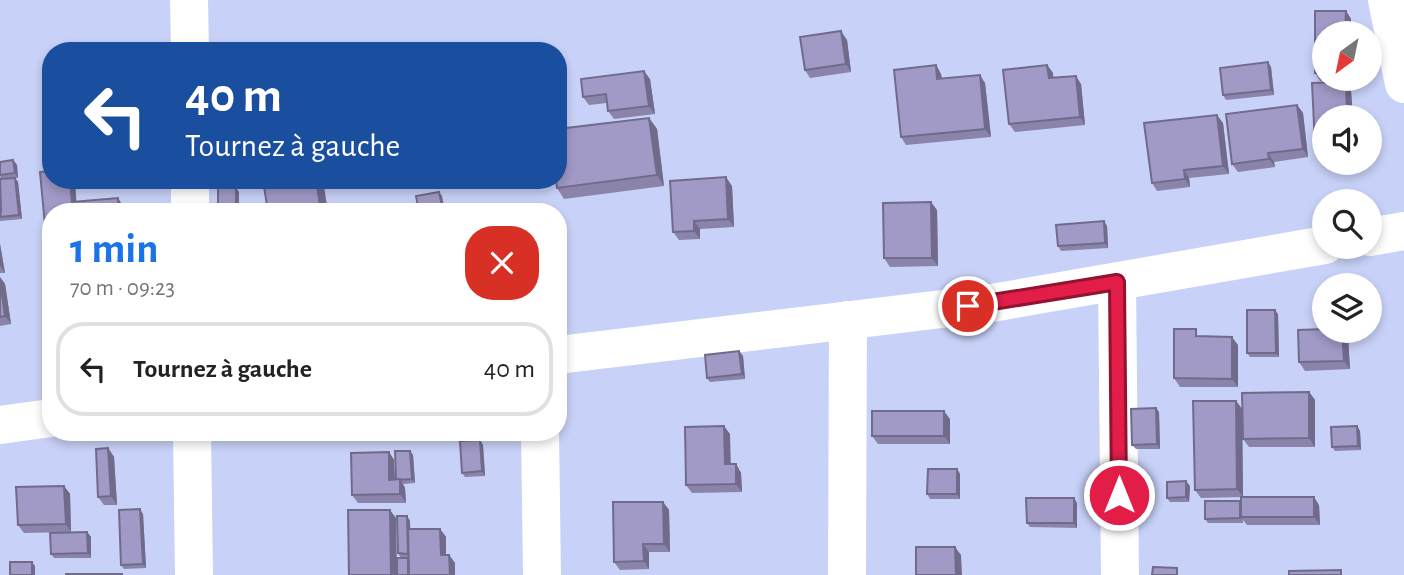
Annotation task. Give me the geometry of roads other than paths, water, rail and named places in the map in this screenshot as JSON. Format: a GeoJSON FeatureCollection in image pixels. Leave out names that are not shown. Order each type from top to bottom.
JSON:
{"type":"FeatureCollection","features":[{"type":"Feature","properties":{"kind":"street"},"geometry":{"type":"LineString","coordinates":[[189,0],[190,42]]}},
{"type":"Feature","properties":{"kind":"street"},"geometry":{"type":"LineString","coordinates":[[1387,0],[1404,84]]}},
{"type":"Feature","properties":{"kind":"street"},"geometry":{"type":"LineString","coordinates":[[1382,235],[1404,231]]}},
{"type":"Feature","properties":{"kind":"street"},"geometry":{"type":"LineString","coordinates":[[567,354],[992,303],[1312,247]]}},
{"type":"Feature","properties":{"kind":"street"},"geometry":{"type":"LineString","coordinates":[[1117,282],[1120,575]]}},
{"type":"Feature","properties":{"kind":"street"},"geometry":{"type":"LineString","coordinates":[[846,575],[848,320]]}},
{"type":"Feature","properties":{"kind":"street"},"geometry":{"type":"LineString","coordinates":[[0,425],[42,419]]}},
{"type":"Feature","properties":{"kind":"street"},"geometry":{"type":"LineString","coordinates":[[192,441],[194,575]]}},
{"type":"Feature","properties":{"kind":"street"},"geometry":{"type":"LineString","coordinates":[[540,441],[542,575]]}}]}
